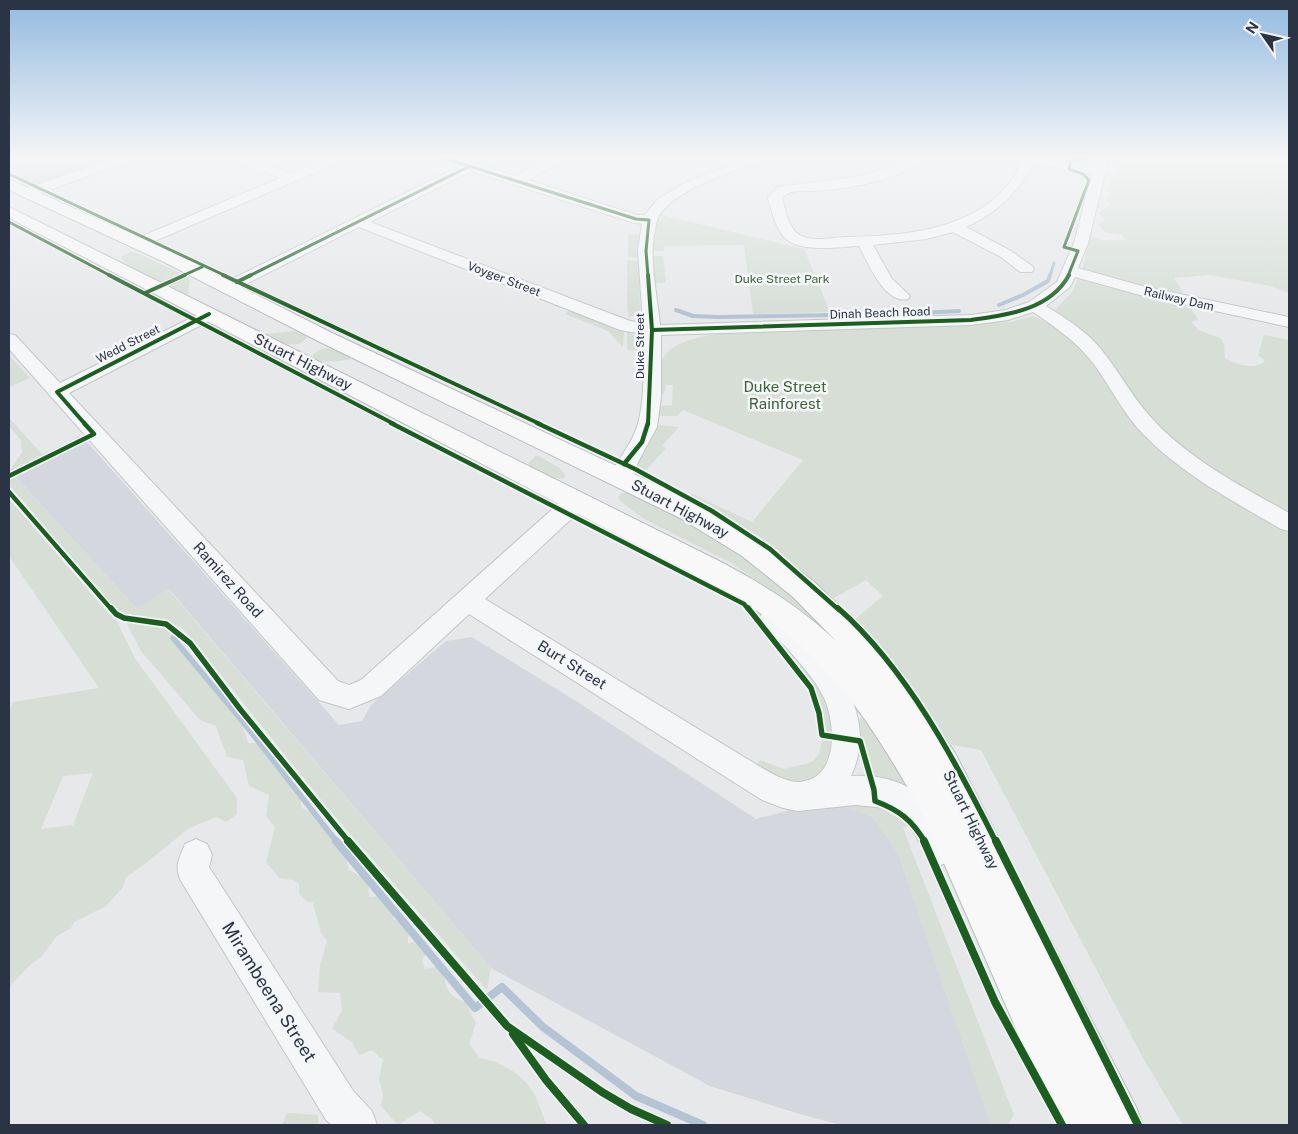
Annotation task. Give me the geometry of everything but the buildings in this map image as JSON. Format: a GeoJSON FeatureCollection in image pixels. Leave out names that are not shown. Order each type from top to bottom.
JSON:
{"type":"FeatureCollection","features":[{"type":"Feature","properties":{"kind":"highway","name":"Stuart Highway"},"geometry":{"type":"LineString","coordinates":[[36,211],[102,259],[738,585],[795,622],[828,654],[875,707],[910,758],[934,801],[1079,1120]]}},
{"type":"Feature","properties":{"kind":"highway","name":"Stuart Highway"},"geometry":{"type":"LineString","coordinates":[[54,211],[138,243],[228,287],[325,338],[701,518],[773,564],[833,617],[888,679],[943,764],[1122,1125]]}},
{"type":"Feature","properties":{"kind":"highway"},"geometry":{"type":"LineString","coordinates":[[102,259],[138,243]]}},
{"type":"Feature","properties":{"kind":"highway"},"geometry":{"type":"LineString","coordinates":[[292,357],[325,338]]}},
{"type":"Feature","properties":{"kind":"highway"},"geometry":{"type":"LineString","coordinates":[[460,401],[502,433],[570,472],[580,486],[581,492],[576,502]]}},
{"type":"Feature","properties":{"kind":"highway"},"geometry":{"type":"LineString","coordinates":[[611,474],[599,484],[603,494],[635,518],[647,538]]}},
{"type":"Feature","properties":{"kind":"street"},"geometry":{"type":"LineString","coordinates":[[138,243],[214,211]]}},
{"type":"Feature","properties":{"kind":"street"},"geometry":{"type":"LineString","coordinates":[[228,287],[380,211]]}},
{"type":"Feature","properties":{"kind":"street"},"geometry":{"type":"LineString","coordinates":[[611,211],[636,219],[649,220],[654,211]]}},
{"type":"Feature","properties":{"kind":"street"},"geometry":{"type":"LineString","coordinates":[[780,211],[788,233],[795,239],[812,242],[864,242],[921,236],[955,227],[988,211]]}},
{"type":"Feature","properties":{"kind":"street","name":"Dinah Beach Road"},"geometry":{"type":"LineString","coordinates":[[652,330],[971,320],[1008,315],[1035,306],[1064,284],[1081,242],[1089,211]]}},
{"type":"Feature","properties":{"kind":"street","name":"Duke Street"},"geometry":{"type":"LineString","coordinates":[[611,474],[625,462],[642,442],[649,420],[652,330],[646,251],[649,220]]}},
{"type":"Feature","properties":{"kind":"street","name":"Voyger Street"},"geometry":{"type":"LineString","coordinates":[[358,222],[626,326],[652,330]]}},
{"type":"Feature","properties":{"kind":"street"},"geometry":{"type":"LineString","coordinates":[[955,227],[1006,254],[1026,269]]}},
{"type":"Feature","properties":{"kind":"street"},"geometry":{"type":"LineString","coordinates":[[864,242],[886,282],[902,296]]}},
{"type":"Feature","properties":{"kind":"street","name":"Railway Dam"},"geometry":{"type":"LineString","coordinates":[[1070,271],[1140,290],[1289,322]]}},
{"type":"Feature","properties":{"kind":"street"},"geometry":{"type":"LineString","coordinates":[[1035,306],[1059,322],[1093,351],[1140,419],[1164,443],[1186,461],[1289,523]]}},
{"type":"Feature","properties":{"kind":"street","name":"Wedd Street"},"geometry":{"type":"LineString","coordinates":[[57,392],[209,314]]}},
{"type":"Feature","properties":{"kind":"street","name":"Ramirez Road"},"geometry":{"type":"LineString","coordinates":[[9,340],[329,691],[349,697],[371,688],[468,601]]}},
{"type":"Feature","properties":{"kind":"street"},"geometry":{"type":"LineString","coordinates":[[468,601],[576,502]]}},
{"type":"Feature","properties":{"kind":"street"},"geometry":{"type":"LineString","coordinates":[[738,585],[762,605],[816,664],[828,680],[844,718],[847,734],[843,762],[828,785],[819,791],[804,796]]}},
{"type":"Feature","properties":{"kind":"street","name":"Burt Street"},"geometry":{"type":"LineString","coordinates":[[468,601],[758,781],[783,794],[794,797],[877,790],[902,798],[920,814],[938,841],[1012,1009],[1079,1120]]}},
{"type":"Feature","properties":{"kind":"street","name":"Mirambeena Street"},"geometry":{"type":"LineString","coordinates":[[196,855],[192,870],[340,1106],[358,1125]]}},
{"type":"Feature","properties":{"kind":"shaded area"},"geometry":{"type":"Polygon","coordinates":[[[87,442],[339,725],[362,721],[371,705],[446,641],[472,637],[576,701],[756,819],[827,800],[873,817],[899,855],[991,1125],[841,1125],[710,1086],[491,968],[169,589],[137,609],[15,476],[87,442]]]}},
{"type":"Feature","properties":{"kind":"green space"},"geometry":{"type":"Polygon","coordinates":[[[1102,211],[1289,211],[1289,293],[1270,286],[1210,275],[1174,278],[1183,292],[1180,295],[1082,271],[1090,236],[1102,240],[1125,240],[1122,235],[1104,232],[1098,224],[1105,221],[1099,213],[1102,211]]]}},
{"type":"Feature","properties":{"kind":"green space","name":"Duke Street Park"},"geometry":{"type":"Polygon","coordinates":[[[661,215],[804,249],[830,312],[753,314],[744,245],[664,246],[664,251],[652,251],[654,220],[661,221],[661,215]]]}},
{"type":"Feature","properties":{"kind":"green space"},"geometry":{"type":"Polygon","coordinates":[[[639,234],[639,258],[628,257],[628,235],[639,234]]]}},
{"type":"Feature","properties":{"kind":"green space"},"geometry":{"type":"Polygon","coordinates":[[[130,252],[137,253],[188,277],[190,281],[188,293],[186,294],[125,264],[121,257],[130,252]]]}},
{"type":"Feature","properties":{"kind":"green space"},"geometry":{"type":"Polygon","coordinates":[[[652,256],[663,256],[666,283],[654,283],[652,256]]]}},
{"type":"Feature","properties":{"kind":"green space"},"geometry":{"type":"Polygon","coordinates":[[[627,260],[639,261],[640,309],[636,315],[629,317],[627,305],[627,260]]]}},
{"type":"Feature","properties":{"kind":"green space"},"geometry":{"type":"Polygon","coordinates":[[[1078,278],[1175,302],[1191,309],[1198,319],[1192,322],[1198,330],[1220,338],[1224,344],[1225,358],[1240,365],[1256,366],[1265,361],[1258,355],[1264,335],[1289,340],[1289,517],[1225,480],[1154,427],[1114,366],[1098,348],[1055,310],[1072,292],[1078,278]]]}},
{"type":"Feature","properties":{"kind":"green space"},"geometry":{"type":"Polygon","coordinates":[[[571,309],[624,330],[623,347],[608,331],[565,314],[571,309]]]}},
{"type":"Feature","properties":{"kind":"green space","name":"Duke Street Rainforest"},"geometry":{"type":"Polygon","coordinates":[[[1033,316],[1057,327],[1074,339],[1178,463],[1289,527],[1289,1125],[1183,1125],[1143,1058],[981,750],[952,745],[911,687],[854,620],[883,596],[866,580],[834,598],[772,548],[689,497],[692,494],[752,522],[803,460],[683,410],[677,416],[657,416],[657,406],[672,405],[673,385],[666,385],[664,394],[659,394],[660,366],[664,357],[671,349],[691,340],[735,332],[1010,322],[1033,316]]]}},
{"type":"Feature","properties":{"kind":"green space"},"geometry":{"type":"Polygon","coordinates":[[[295,331],[306,336],[306,339],[296,345],[285,344],[264,334],[295,331]]]}},
{"type":"Feature","properties":{"kind":"green space"},"geometry":{"type":"Polygon","coordinates":[[[627,331],[642,340],[642,351],[627,350],[627,331]]]}},
{"type":"Feature","properties":{"kind":"green space"},"geometry":{"type":"Polygon","coordinates":[[[331,348],[351,357],[349,360],[331,362],[321,361],[313,357],[313,354],[321,349],[331,348]]]}},
{"type":"Feature","properties":{"kind":"green space"},"geometry":{"type":"Polygon","coordinates":[[[9,355],[30,378],[9,387],[9,355]]]}},
{"type":"Feature","properties":{"kind":"green space"},"geometry":{"type":"Polygon","coordinates":[[[9,418],[42,454],[80,435],[87,442],[16,477],[137,609],[168,589],[491,968],[487,990],[326,806],[187,633],[172,623],[132,616],[117,611],[9,485],[9,471],[22,453],[21,440],[9,426],[9,418]]]}},
{"type":"Feature","properties":{"kind":"green space"},"geometry":{"type":"Polygon","coordinates":[[[656,425],[679,427],[662,446],[666,448],[644,472],[637,469],[632,463],[649,443],[656,425]]]}},
{"type":"Feature","properties":{"kind":"green space"},"geometry":{"type":"Polygon","coordinates":[[[537,455],[561,469],[565,475],[564,478],[550,477],[534,470],[528,463],[537,455]]]}},
{"type":"Feature","properties":{"kind":"green space"},"geometry":{"type":"Polygon","coordinates":[[[622,493],[629,493],[709,533],[769,570],[858,657],[733,564],[644,519],[620,501],[618,497],[622,493]]]}},
{"type":"Feature","properties":{"kind":"green space"},"geometry":{"type":"Polygon","coordinates":[[[9,499],[117,621],[134,657],[237,798],[237,814],[226,822],[216,817],[189,828],[126,877],[123,887],[106,906],[74,922],[71,928],[57,936],[42,956],[30,965],[9,987],[9,712],[13,702],[99,688],[9,556],[9,499]],[[93,773],[63,776],[41,829],[73,825],[93,773]]]}},
{"type":"Feature","properties":{"kind":"green space"},"geometry":{"type":"Polygon","coordinates":[[[126,622],[160,627],[173,633],[244,719],[241,721],[248,743],[255,743],[269,752],[269,757],[275,768],[299,795],[302,808],[313,813],[318,822],[339,844],[349,870],[368,881],[369,897],[381,896],[391,909],[394,920],[404,921],[408,932],[408,943],[419,941],[427,951],[422,961],[425,969],[435,967],[444,973],[449,992],[465,1002],[476,1023],[469,1044],[480,1058],[510,1069],[523,1079],[535,1096],[547,1125],[435,1125],[432,1119],[420,1111],[398,1125],[381,1106],[383,1095],[379,1079],[383,1060],[372,1050],[359,1055],[352,1042],[332,1029],[342,1011],[340,993],[318,992],[320,965],[327,941],[321,933],[313,903],[306,901],[299,894],[299,883],[279,878],[266,862],[275,827],[266,816],[269,795],[249,786],[243,760],[227,757],[216,726],[200,720],[141,651],[126,622]]]}},
{"type":"Feature","properties":{"kind":"green space"},"geometry":{"type":"Polygon","coordinates":[[[804,663],[825,696],[831,713],[834,734],[823,732],[816,697],[798,667],[804,663]]]}},
{"type":"Feature","properties":{"kind":"green space"},"geometry":{"type":"Polygon","coordinates":[[[867,716],[895,760],[904,782],[902,786],[876,781],[862,738],[851,736],[849,723],[867,716]]]}},
{"type":"Feature","properties":{"kind":"green space"},"geometry":{"type":"Polygon","coordinates":[[[823,737],[834,738],[830,759],[822,772],[810,778],[797,781],[785,780],[756,766],[760,760],[784,769],[813,761],[819,754],[823,737]]]}},
{"type":"Feature","properties":{"kind":"green space"},"geometry":{"type":"Polygon","coordinates":[[[868,797],[872,805],[895,813],[910,825],[903,828],[1014,1115],[1008,1125],[991,1125],[899,855],[873,817],[842,806],[868,797]]]}},
{"type":"Feature","properties":{"kind":"green space"},"geometry":{"type":"Polygon","coordinates":[[[287,1113],[318,1115],[318,1125],[282,1125],[287,1113]]]}},
{"type":"Feature","properties":{"kind":"waterway"},"geometry":{"type":"LineString","coordinates":[[1050,276],[1054,263]]}},
{"type":"Feature","properties":{"kind":"waterway"},"geometry":{"type":"LineString","coordinates":[[999,305],[1023,295],[1048,281],[1050,275]]}},
{"type":"Feature","properties":{"kind":"waterway"},"geometry":{"type":"LineString","coordinates":[[676,310],[693,316],[718,317],[892,314]]}},
{"type":"Feature","properties":{"kind":"waterway"},"geometry":{"type":"LineString","coordinates":[[920,313],[959,311]]}},
{"type":"Feature","properties":{"kind":"waterway"},"geometry":{"type":"LineString","coordinates":[[173,638],[243,722],[337,842]]}},
{"type":"Feature","properties":{"kind":"waterway"},"geometry":{"type":"LineString","coordinates":[[336,841],[475,1008],[502,987],[543,1027],[636,1096],[703,1125]]}},
{"type":"Feature","properties":{"kind":"cycle path"},"geometry":{"type":"LineString","coordinates":[[87,211],[635,469],[712,511],[770,549],[858,626],[908,689],[960,770],[1138,1125]]}},
{"type":"Feature","properties":{"kind":"cycle path"},"geometry":{"type":"LineString","coordinates":[[237,282],[380,211]]}},
{"type":"Feature","properties":{"kind":"cycle path"},"geometry":{"type":"LineString","coordinates":[[611,211],[636,219],[649,220],[646,251],[652,330],[649,420],[642,442],[624,464]]}},
{"type":"Feature","properties":{"kind":"cycle path"},"geometry":{"type":"LineString","coordinates":[[652,330],[971,320],[1009,314],[1034,306],[1045,300],[1064,283],[1078,251],[1064,247],[1077,211]]}},
{"type":"Feature","properties":{"kind":"cycle path"},"geometry":{"type":"LineString","coordinates":[[9,222],[279,365],[744,604],[811,688],[819,713],[822,735],[860,741],[874,790],[875,801],[901,812],[912,822],[921,836],[995,1002],[1062,1125]]}},
{"type":"Feature","properties":{"kind":"cycle path"},"geometry":{"type":"LineString","coordinates":[[145,293],[202,267]]}},
{"type":"Feature","properties":{"kind":"cycle path"},"geometry":{"type":"LineString","coordinates":[[9,476],[94,434],[57,392],[209,314]]}},
{"type":"Feature","properties":{"kind":"cycle path"},"geometry":{"type":"LineString","coordinates":[[9,492],[116,614],[124,618],[166,624],[190,643],[321,810],[507,1026],[602,1092],[631,1109],[667,1125]]}},
{"type":"Feature","properties":{"kind":"cycle path"},"geometry":{"type":"LineString","coordinates":[[513,1034],[546,1080],[584,1125]]}}]}
